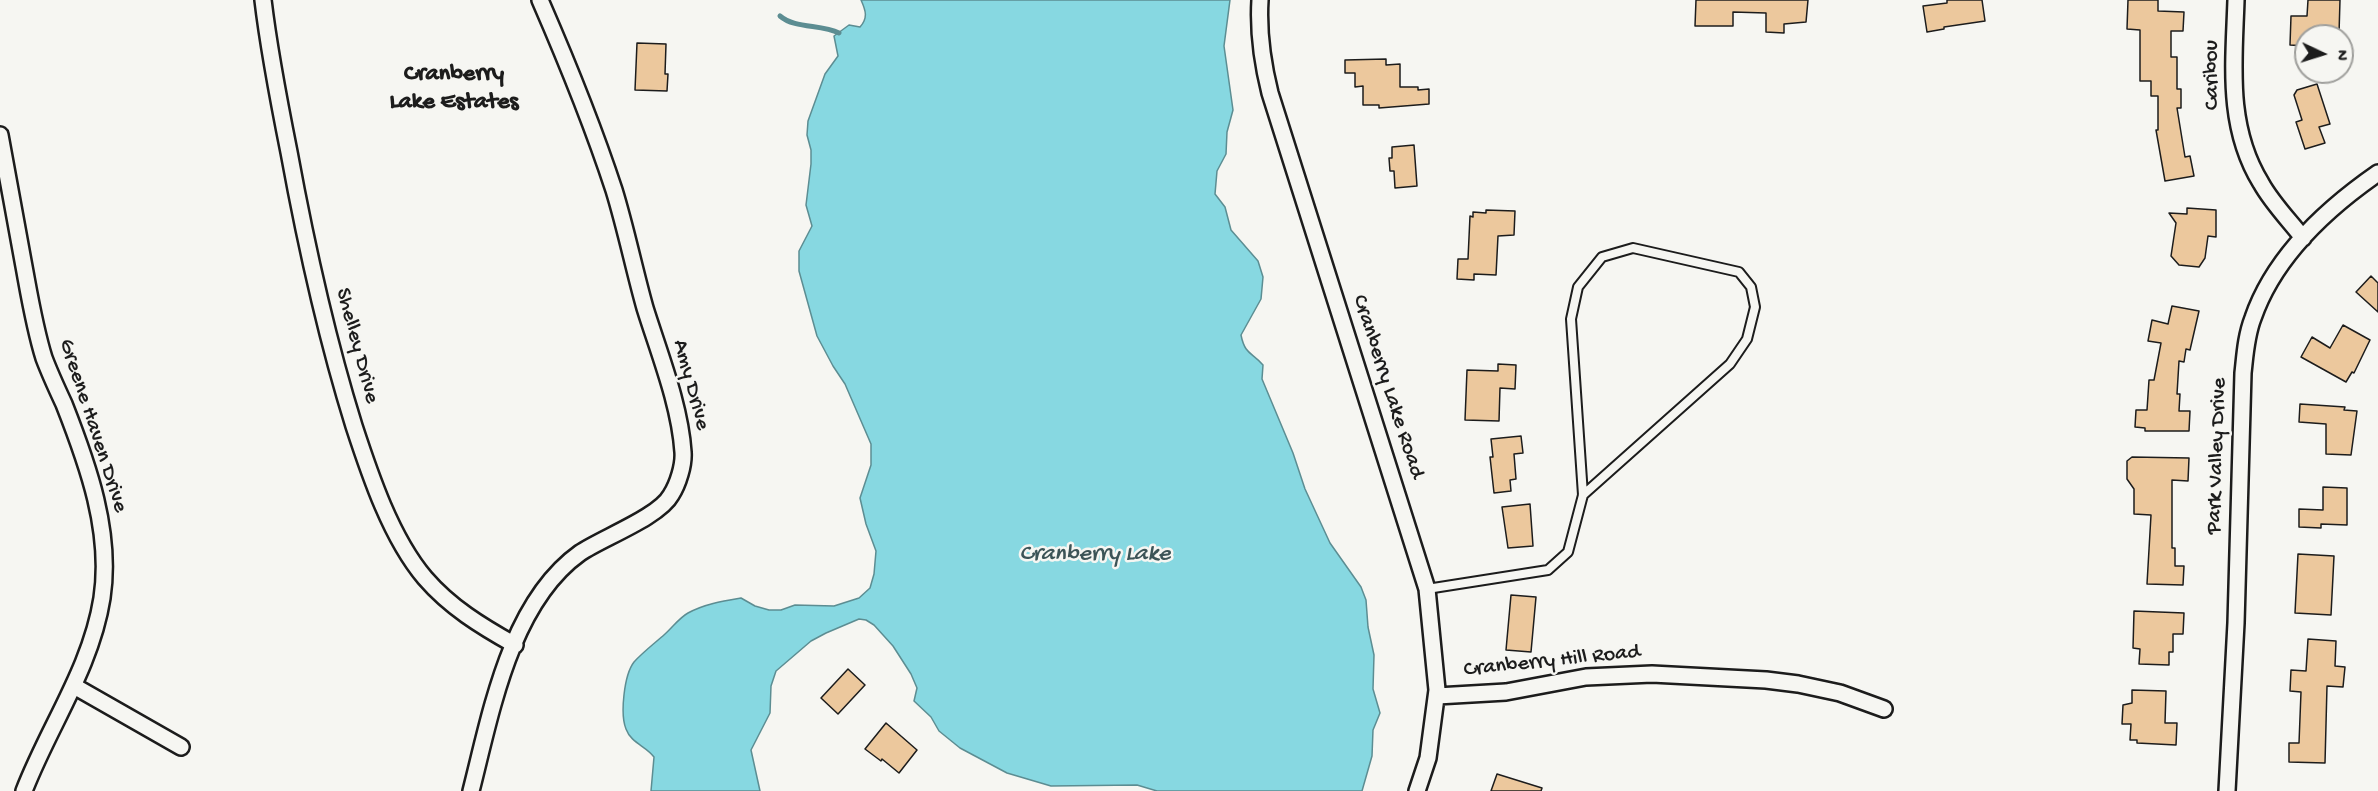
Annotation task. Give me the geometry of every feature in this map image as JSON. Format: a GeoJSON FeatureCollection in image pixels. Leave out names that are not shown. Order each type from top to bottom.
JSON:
{"type":"FeatureCollection","features":[{"type":"Feature","properties":{"kind":"street","name":"Shelley Drive"},"geometry":{"type":"LineString","coordinates":[[263,0],[289,156],[320,301],[341,383],[373,484],[406,551],[424,577],[461,613],[515,645]]}},
{"type":"Feature","properties":{"kind":"street","name":"Amy Drive"},"geometry":{"type":"LineString","coordinates":[[471,791],[507,662],[534,603],[552,578],[580,553],[646,517],[670,498],[684,454],[678,417],[637,280],[614,191],[540,0]]}},
{"type":"Feature","properties":{"kind":"street","name":"Cranberry Lake Road"},"geometry":{"type":"LineString","coordinates":[[1260,0],[1261,57],[1270,93],[1427,589],[1437,696],[1428,758],[1417,791]]}},
{"type":"Feature","properties":{"kind":"street","name":"Caribou"},"geometry":{"type":"LineString","coordinates":[[2236,0],[2233,94],[2237,123],[2247,158],[2261,184],[2302,238]]}},
{"type":"Feature","properties":{"kind":"street","name":"Greene Haven Drive"},"geometry":{"type":"LineString","coordinates":[[0,135],[34,321],[45,359],[80,447],[102,531],[105,565],[96,628],[75,686],[33,767],[24,791]]}},
{"type":"Feature","properties":{"kind":"street","name":"Park Valley Drive"},"geometry":{"type":"LineString","coordinates":[[2227,791],[2236,623],[2243,373],[2246,343],[2253,318],[2268,284],[2283,261],[2302,238],[2338,204],[2378,173]]}},
{"type":"Feature","properties":{"kind":"street","name":"Cranberry Hill Road"},"geometry":{"type":"LineString","coordinates":[[1437,696],[1506,692],[1586,677],[1664,674],[1798,684],[1840,693],[1884,709]]}},
{"type":"Feature","properties":{"kind":"street"},"geometry":{"type":"LineString","coordinates":[[75,686],[181,747]]}},
{"type":"Feature","properties":{"kind":"lane"},"geometry":{"type":"LineString","coordinates":[[1427,589],[1548,570],[1568,552],[1583,495],[1571,319],[1578,287],[1602,257],[1633,248],[1738,272],[1751,287],[1755,307],[1747,339],[1730,364],[1583,495]]}},
{"type":"Feature","properties":{"kind":"water","name":"Cranberry Lake"},"geometry":{"type":"Polygon","coordinates":[[[861,0],[1230,0],[1224,46],[1233,110],[1227,132],[1226,154],[1217,171],[1215,194],[1225,207],[1231,230],[1258,261],[1263,277],[1261,299],[1241,335],[1243,341],[1247,350],[1263,365],[1262,379],[1293,453],[1305,489],[1330,543],[1361,587],[1366,600],[1368,627],[1374,655],[1373,689],[1380,713],[1373,730],[1372,756],[1362,791],[1157,791],[1137,785],[1051,786],[1007,773],[960,748],[939,731],[931,717],[914,701],[917,688],[893,646],[874,625],[859,619],[811,641],[776,671],[771,686],[770,713],[751,750],[760,791],[651,791],[654,757],[628,734],[623,714],[628,676],[638,658],[682,617],[700,607],[741,598],[755,606],[769,610],[781,610],[795,605],[834,606],[859,598],[870,588],[874,574],[876,551],[860,498],[871,465],[871,444],[845,384],[817,336],[799,271],[799,251],[812,226],[806,205],[811,164],[811,150],[807,135],[808,121],[825,74],[838,56],[834,36],[849,25],[860,27],[864,21],[865,11],[861,0]]]}},
{"type":"Feature","properties":{"kind":"building"},"geometry":{"type":"Polygon","coordinates":[[[1696,0],[1808,0],[1806,22],[1784,24],[1784,33],[1766,32],[1766,13],[1733,12],[1733,26],[1695,26],[1696,0]]]}},
{"type":"Feature","properties":{"kind":"building"},"geometry":{"type":"Polygon","coordinates":[[[1947,0],[1982,0],[1985,21],[1927,32],[1923,6],[1947,3],[1947,0]]]}},
{"type":"Feature","properties":{"kind":"building"},"geometry":{"type":"Polygon","coordinates":[[[2128,0],[2158,0],[2158,11],[2184,12],[2183,31],[2171,31],[2171,57],[2177,57],[2177,89],[2181,89],[2181,108],[2177,108],[2185,157],[2190,156],[2194,176],[2165,181],[2156,130],[2158,130],[2158,96],[2151,96],[2151,81],[2140,81],[2140,30],[2127,29],[2128,0]]]}},
{"type":"Feature","properties":{"kind":"building"},"geometry":{"type":"Polygon","coordinates":[[[2308,0],[2340,0],[2339,24],[2294,24],[2294,45],[2290,45],[2291,16],[2307,16],[2308,0]]]}},
{"type":"Feature","properties":{"kind":"building"},"geometry":{"type":"Polygon","coordinates":[[[637,43],[666,44],[667,91],[635,90],[637,43]]]}},
{"type":"Feature","properties":{"kind":"building"},"geometry":{"type":"Polygon","coordinates":[[[1386,59],[1386,65],[1400,64],[1400,87],[1429,89],[1429,104],[1379,108],[1379,105],[1363,105],[1363,86],[1355,87],[1355,73],[1345,73],[1345,60],[1386,59]]]}},
{"type":"Feature","properties":{"kind":"building"},"geometry":{"type":"Polygon","coordinates":[[[2317,84],[2330,124],[2319,127],[2325,143],[2305,149],[2296,122],[2302,120],[2294,95],[2297,90],[2317,84]]]}},
{"type":"Feature","properties":{"kind":"building"},"geometry":{"type":"Polygon","coordinates":[[[1414,145],[1417,186],[1395,188],[1394,171],[1390,171],[1389,158],[1392,158],[1392,147],[1414,145]]]}},
{"type":"Feature","properties":{"kind":"building"},"geometry":{"type":"Polygon","coordinates":[[[2187,208],[2216,210],[2216,237],[2208,236],[2205,258],[2199,267],[2179,265],[2171,256],[2176,223],[2169,213],[2187,214],[2187,208]]]}},
{"type":"Feature","properties":{"kind":"building"},"geometry":{"type":"Polygon","coordinates":[[[1486,210],[1515,211],[1514,235],[1498,236],[1496,275],[1474,274],[1474,280],[1457,279],[1458,259],[1468,259],[1470,216],[1473,217],[1473,212],[1486,213],[1486,210]]]}},
{"type":"Feature","properties":{"kind":"building"},"geometry":{"type":"Polygon","coordinates":[[[2371,276],[2378,283],[2378,312],[2356,292],[2371,276]]]}},
{"type":"Feature","properties":{"kind":"building"},"geometry":{"type":"Polygon","coordinates":[[[2172,306],[2199,311],[2190,350],[2186,349],[2184,362],[2179,361],[2177,394],[2180,394],[2179,411],[2190,411],[2189,431],[2145,431],[2145,428],[2135,427],[2136,410],[2147,410],[2149,380],[2154,380],[2161,343],[2148,341],[2152,320],[2168,324],[2172,306]]]}},
{"type":"Feature","properties":{"kind":"building"},"geometry":{"type":"Polygon","coordinates":[[[2343,325],[2370,340],[2354,373],[2352,372],[2346,382],[2301,357],[2312,337],[2330,348],[2343,325]]]}},
{"type":"Feature","properties":{"kind":"building"},"geometry":{"type":"Polygon","coordinates":[[[1498,364],[1516,365],[1515,389],[1500,388],[1499,421],[1465,420],[1467,370],[1498,371],[1498,364]]]}},
{"type":"Feature","properties":{"kind":"building"},"geometry":{"type":"Polygon","coordinates":[[[2300,404],[2345,407],[2344,410],[2357,411],[2351,455],[2326,454],[2326,424],[2299,422],[2300,404]]]}},
{"type":"Feature","properties":{"kind":"building"},"geometry":{"type":"Polygon","coordinates":[[[1521,436],[1523,453],[1514,454],[1516,479],[1510,480],[1511,491],[1494,493],[1490,457],[1493,457],[1491,439],[1521,436]]]}},
{"type":"Feature","properties":{"kind":"building"},"geometry":{"type":"Polygon","coordinates":[[[2132,457],[2189,458],[2188,481],[2172,480],[2172,548],[2175,548],[2175,566],[2184,566],[2183,585],[2147,584],[2151,515],[2134,514],[2134,489],[2127,479],[2127,461],[2132,457]]]}},
{"type":"Feature","properties":{"kind":"building"},"geometry":{"type":"Polygon","coordinates":[[[2323,487],[2347,488],[2347,525],[2321,524],[2321,528],[2299,527],[2299,509],[2323,510],[2323,487]]]}},
{"type":"Feature","properties":{"kind":"building"},"geometry":{"type":"Polygon","coordinates":[[[1530,504],[1533,546],[1508,548],[1502,507],[1530,504]]]}},
{"type":"Feature","properties":{"kind":"building"},"geometry":{"type":"Polygon","coordinates":[[[2298,554],[2334,556],[2331,615],[2295,613],[2298,554]]]}},
{"type":"Feature","properties":{"kind":"building"},"geometry":{"type":"Polygon","coordinates":[[[1511,595],[1536,597],[1531,652],[1506,650],[1511,595]]]}},
{"type":"Feature","properties":{"kind":"building"},"geometry":{"type":"Polygon","coordinates":[[[2134,611],[2184,613],[2183,634],[2173,634],[2173,652],[2169,652],[2169,665],[2139,664],[2140,649],[2133,648],[2134,611]]]}},
{"type":"Feature","properties":{"kind":"building"},"geometry":{"type":"Polygon","coordinates":[[[2308,639],[2336,641],[2335,666],[2345,667],[2343,687],[2327,686],[2325,763],[2289,762],[2289,743],[2299,743],[2301,692],[2290,691],[2291,670],[2306,671],[2308,639]]]}},
{"type":"Feature","properties":{"kind":"building"},"geometry":{"type":"Polygon","coordinates":[[[848,669],[865,685],[838,714],[821,698],[848,669]]]}},
{"type":"Feature","properties":{"kind":"building"},"geometry":{"type":"Polygon","coordinates":[[[2132,690],[2166,691],[2165,723],[2177,723],[2176,745],[2137,743],[2137,740],[2130,740],[2131,724],[2122,724],[2123,705],[2132,703],[2132,690]]]}},
{"type":"Feature","properties":{"kind":"building"},"geometry":{"type":"Polygon","coordinates":[[[886,723],[917,750],[899,773],[865,749],[886,723]]]}},
{"type":"Feature","properties":{"kind":"building"},"geometry":{"type":"Polygon","coordinates":[[[1497,774],[1542,788],[1541,791],[1491,791],[1497,774]]]}},
{"type":"Feature","properties":{"kind":"waterway"},"geometry":{"type":"LineString","coordinates":[[780,16],[793,23],[839,33]]}},
{"type":"Feature","properties":{"kind":"district","name":"Cranberry Lake Estates"},"geometry":{"type":"Point","coordinates":[454,89]}}]}
